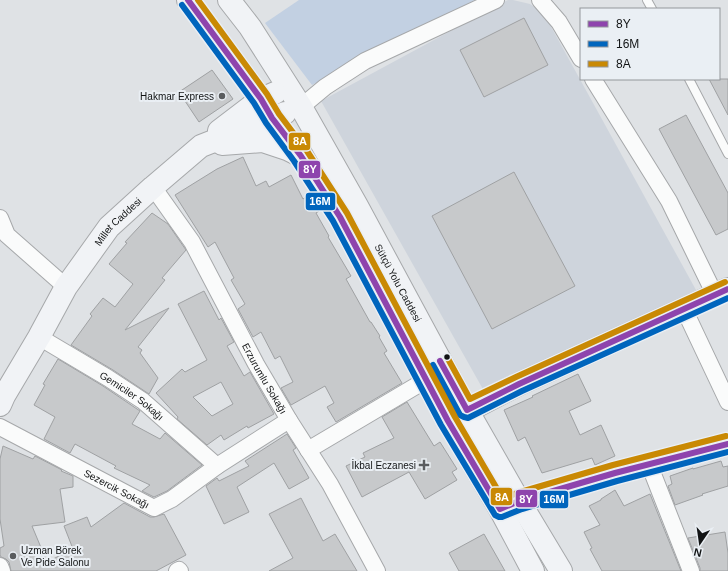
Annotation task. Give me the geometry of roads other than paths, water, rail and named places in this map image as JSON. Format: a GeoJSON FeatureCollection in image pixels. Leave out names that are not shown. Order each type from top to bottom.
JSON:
{"type":"FeatureCollection","features":[{"type":"Feature","properties":{"kind":"main road","name":"Sütçü Yolu Caddesi"},"geometry":{"type":"LineString","coordinates":[[188,0],[301,156],[340,217],[448,421],[561,571]]}},
{"type":"Feature","properties":{"kind":"main road","name":"Sütçü Yolu Caddesi"},"geometry":{"type":"LineString","coordinates":[[229,0],[250,27],[301,107],[357,206],[467,410],[510,505],[534,571]]}},
{"type":"Feature","properties":{"kind":"main road"},"geometry":{"type":"LineString","coordinates":[[201,146],[261,99],[288,88]]}},
{"type":"Feature","properties":{"kind":"main road","name":"Millet Caddesi"},"geometry":{"type":"LineString","coordinates":[[1,398],[39,336],[66,287],[109,227],[201,146],[301,107]]}},
{"type":"Feature","properties":{"kind":"main road"},"geometry":{"type":"LineString","coordinates":[[201,146],[263,141],[287,149],[301,156]]}},
{"type":"Feature","properties":{"kind":"main road"},"geometry":{"type":"LineString","coordinates":[[448,421],[519,384],[722,292]]}},
{"type":"Feature","properties":{"kind":"main road"},"geometry":{"type":"LineString","coordinates":[[510,505],[615,473],[728,444]]}},
{"type":"Feature","properties":{"kind":"street"},"geometry":{"type":"LineString","coordinates":[[301,107],[326,87],[365,61],[496,0]]}},
{"type":"Feature","properties":{"kind":"street"},"geometry":{"type":"LineString","coordinates":[[540,0],[559,22],[580,57]]}},
{"type":"Feature","properties":{"kind":"street"},"geometry":{"type":"LineString","coordinates":[[594,80],[669,201],[722,292]]}},
{"type":"Feature","properties":{"kind":"street"},"geometry":{"type":"LineString","coordinates":[[288,88],[326,87]]}},
{"type":"Feature","properties":{"kind":"street","name":"Erzurumlu Sokağı"},"geometry":{"type":"LineString","coordinates":[[153,187],[192,242],[256,364],[289,420],[330,484],[377,571]]}},
{"type":"Feature","properties":{"kind":"street"},"geometry":{"type":"LineString","coordinates":[[0,218],[7,235],[66,287]]}},
{"type":"Feature","properties":{"kind":"street"},"geometry":{"type":"LineString","coordinates":[[684,309],[727,396]]}},
{"type":"Feature","properties":{"kind":"street","name":"Gemiciler Sokağı"},"geometry":{"type":"LineString","coordinates":[[39,336],[143,401],[217,466]]}},
{"type":"Feature","properties":{"kind":"street"},"geometry":{"type":"LineString","coordinates":[[308,450],[426,380]]}},
{"type":"Feature","properties":{"kind":"street","name":"Sezercik Sokağı"},"geometry":{"type":"LineString","coordinates":[[0,427],[154,508],[172,499],[217,466],[289,420]]}},
{"type":"Feature","properties":{"kind":"street"},"geometry":{"type":"LineString","coordinates":[[649,464],[690,571]]}},
{"type":"Feature","properties":{"kind":"street"},"geometry":{"type":"LineString","coordinates":[[0,566],[2,571]]}},
{"type":"Feature","properties":{"kind":"lane"},"geometry":{"type":"LineString","coordinates":[[690,80],[728,154]]}},
{"type":"Feature","properties":{"kind":"place","name":"Hakmar Express"},"geometry":{"type":"Point","coordinates":[222,96]}},
{"type":"Feature","properties":{"kind":"place","name":"İkbal Eczanesi"},"geometry":{"type":"Point","coordinates":[424,465]}},
{"type":"Feature","properties":{"kind":"place","name":"Uzman Börek Ve Pide Salonu"},"geometry":{"type":"Point","coordinates":[13,556]}}]}
